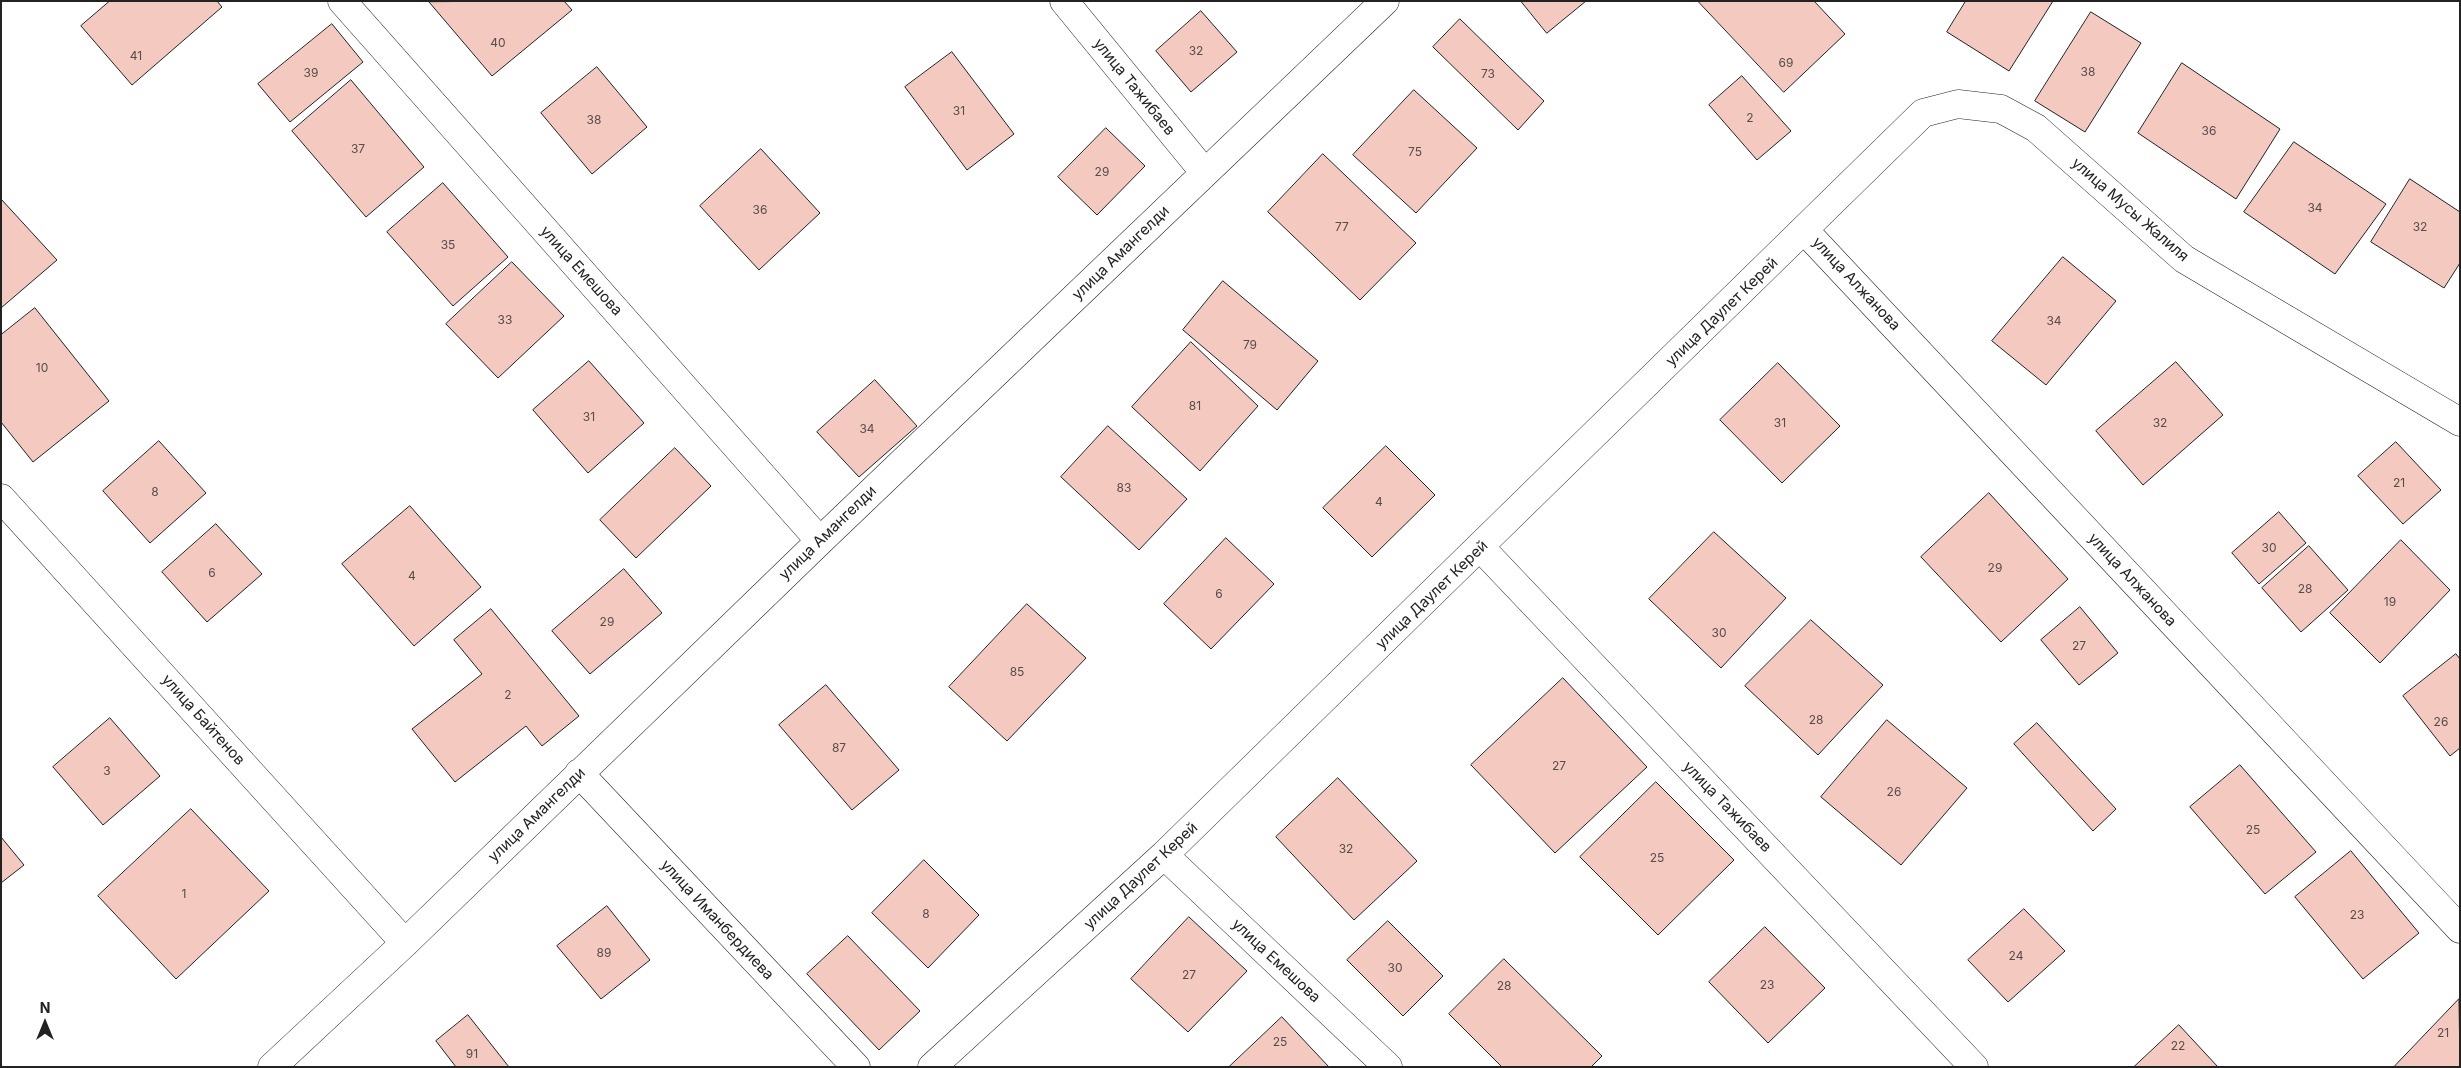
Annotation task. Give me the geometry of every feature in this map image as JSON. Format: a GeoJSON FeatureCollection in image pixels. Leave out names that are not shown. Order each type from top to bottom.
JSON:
{"type":"FeatureCollection","features":[{"type":"Feature","properties":{"kind":"street","name":"улица Емешова"},"geometry":{"type":"LineString","coordinates":[[342,1],[820,541]]}},
{"type":"Feature","properties":{"kind":"street","name":"улица Тажибаев"},"geometry":{"type":"LineString","coordinates":[[1064,1],[1205,173]]}},
{"type":"Feature","properties":{"kind":"street","name":"улица Амангелди"},"geometry":{"type":"LineString","coordinates":[[272,1067],[405,943],[820,541],[1386,1]]}},
{"type":"Feature","properties":{"kind":"street","name":"улица Мусы Жалиля"},"geometry":{"type":"LineString","coordinates":[[1923,114],[1958,104],[2001,109],[2036,128],[2184,259],[2460,422]]}},
{"type":"Feature","properties":{"kind":"street","name":"улица Даулет Керей"},"geometry":{"type":"LineString","coordinates":[[932,1067],[1164,855],[1923,114]]}},
{"type":"Feature","properties":{"kind":"street","name":"улица Алжанова"},"geometry":{"type":"LineString","coordinates":[[1805,230],[2460,930]]}},
{"type":"Feature","properties":{"kind":"street","name":"улица Байтенов"},"geometry":{"type":"LineString","coordinates":[[1,498],[405,943]]}},
{"type":"Feature","properties":{"kind":"street","name":"улица Тажибаев"},"geometry":{"type":"LineString","coordinates":[[1480,548],[1974,1067]]}},
{"type":"Feature","properties":{"kind":"street","name":"улица Иманбердиева"},"geometry":{"type":"LineString","coordinates":[[579,773],[856,1067]]}},
{"type":"Feature","properties":{"kind":"street","name":"улица Емешова"},"geometry":{"type":"LineString","coordinates":[[1164,855],[1388,1067]]}},
{"type":"Feature","properties":{"kind":"building"},"geometry":{"type":"Polygon","coordinates":[[[110,1],[217,1],[222,7],[132,85],[81,26],[110,1]]]}},
{"type":"Feature","properties":{"kind":"building"},"geometry":{"type":"Polygon","coordinates":[[[564,1],[572,10],[492,76],[429,2],[564,1]]]}},
{"type":"Feature","properties":{"kind":"building"},"geometry":{"type":"Polygon","coordinates":[[[1521,1],[1586,1],[1547,33],[1521,1]]]}},
{"type":"Feature","properties":{"kind":"building"},"geometry":{"type":"Polygon","coordinates":[[[1698,1],[1814,1],[1845,34],[1784,92],[1698,1]]]}},
{"type":"Feature","properties":{"kind":"building"},"geometry":{"type":"Polygon","coordinates":[[[1966,1],[2053,1],[2009,71],[1947,32],[1966,1]]]}},
{"type":"Feature","properties":{"kind":"building"},"geometry":{"type":"Polygon","coordinates":[[[1201,11],[1237,52],[1191,92],[1156,51],[1201,11]]]}},
{"type":"Feature","properties":{"kind":"building"},"geometry":{"type":"Polygon","coordinates":[[[2091,12],[2141,43],[2085,132],[2035,101],[2091,12]]]}},
{"type":"Feature","properties":{"kind":"building"},"geometry":{"type":"Polygon","coordinates":[[[1460,19],[1544,101],[1518,130],[1433,47],[1460,19]]]}},
{"type":"Feature","properties":{"kind":"building"},"geometry":{"type":"Polygon","coordinates":[[[332,24],[363,62],[290,122],[258,84],[332,24]]]}},
{"type":"Feature","properties":{"kind":"building"},"geometry":{"type":"Polygon","coordinates":[[[952,52],[1014,134],[967,170],[905,87],[952,52]]]}},
{"type":"Feature","properties":{"kind":"building"},"geometry":{"type":"Polygon","coordinates":[[[2182,63],[2280,129],[2236,199],[2138,133],[2182,63]]]}},
{"type":"Feature","properties":{"kind":"building"},"geometry":{"type":"Polygon","coordinates":[[[597,67],[647,127],[592,174],[541,113],[597,67]]]}},
{"type":"Feature","properties":{"kind":"building"},"geometry":{"type":"Polygon","coordinates":[[[1742,76],[1791,131],[1757,160],[1709,105],[1742,76]]]}},
{"type":"Feature","properties":{"kind":"building"},"geometry":{"type":"Polygon","coordinates":[[[351,80],[424,167],[366,217],[292,131],[351,80]]]}},
{"type":"Feature","properties":{"kind":"building"},"geometry":{"type":"Polygon","coordinates":[[[1414,90],[1477,148],[1416,213],[1353,155],[1414,90]]]}},
{"type":"Feature","properties":{"kind":"building"},"geometry":{"type":"Polygon","coordinates":[[[1106,128],[1145,166],[1097,215],[1058,177],[1106,128]]]}},
{"type":"Feature","properties":{"kind":"building"},"geometry":{"type":"Polygon","coordinates":[[[2294,142],[2386,204],[2335,274],[2244,212],[2294,142]]]}},
{"type":"Feature","properties":{"kind":"building"},"geometry":{"type":"Polygon","coordinates":[[[761,149],[820,213],[759,270],[700,206],[761,149]]]}},
{"type":"Feature","properties":{"kind":"building"},"geometry":{"type":"Polygon","coordinates":[[[1323,154],[1416,243],[1360,300],[1268,212],[1323,154]]]}},
{"type":"Feature","properties":{"kind":"building"},"geometry":{"type":"Polygon","coordinates":[[[2410,179],[2460,212],[2460,263],[2444,288],[2371,242],[2410,179]]]}},
{"type":"Feature","properties":{"kind":"building"},"geometry":{"type":"Polygon","coordinates":[[[443,183],[508,257],[453,306],[387,232],[443,183]]]}},
{"type":"Feature","properties":{"kind":"building"},"geometry":{"type":"Polygon","coordinates":[[[1,199],[57,260],[1,308],[1,199]]]}},
{"type":"Feature","properties":{"kind":"building"},"geometry":{"type":"Polygon","coordinates":[[[2063,257],[2116,301],[2046,385],[1992,341],[2063,257]]]}},
{"type":"Feature","properties":{"kind":"building"},"geometry":{"type":"Polygon","coordinates":[[[512,262],[564,316],[498,378],[446,324],[512,262]]]}},
{"type":"Feature","properties":{"kind":"building"},"geometry":{"type":"Polygon","coordinates":[[[1223,281],[1318,361],[1277,410],[1183,330],[1223,281]]]}},
{"type":"Feature","properties":{"kind":"building"},"geometry":{"type":"Polygon","coordinates":[[[35,308],[109,401],[33,462],[1,422],[1,335],[35,308]]]}},
{"type":"Feature","properties":{"kind":"building"},"geometry":{"type":"Polygon","coordinates":[[[1191,342],[1258,406],[1200,471],[1132,407],[1191,342]]]}},
{"type":"Feature","properties":{"kind":"building"},"geometry":{"type":"Polygon","coordinates":[[[589,361],[644,423],[588,473],[533,410],[589,361]]]}},
{"type":"Feature","properties":{"kind":"building"},"geometry":{"type":"Polygon","coordinates":[[[2176,362],[2223,415],[2143,485],[2096,431],[2176,362]]]}},
{"type":"Feature","properties":{"kind":"building"},"geometry":{"type":"Polygon","coordinates":[[[1778,363],[1840,426],[1782,483],[1720,420],[1778,363]]]}},
{"type":"Feature","properties":{"kind":"building"},"geometry":{"type":"Polygon","coordinates":[[[875,380],[917,426],[859,477],[817,432],[875,380]]]}},
{"type":"Feature","properties":{"kind":"building"},"geometry":{"type":"Polygon","coordinates":[[[1108,426],[1187,499],[1139,550],[1061,477],[1108,426]]]}},
{"type":"Feature","properties":{"kind":"building"},"geometry":{"type":"Polygon","coordinates":[[[159,441],[206,493],[150,543],[103,491],[159,441]]]}},
{"type":"Feature","properties":{"kind":"building"},"geometry":{"type":"Polygon","coordinates":[[[2396,442],[2441,490],[2403,524],[2358,476],[2396,442]]]}},
{"type":"Feature","properties":{"kind":"building"},"geometry":{"type":"Polygon","coordinates":[[[1386,446],[1435,495],[1372,557],[1323,508],[1386,446]]]}},
{"type":"Feature","properties":{"kind":"building"},"geometry":{"type":"Polygon","coordinates":[[[675,448],[711,486],[636,558],[600,520],[675,448]]]}},
{"type":"Feature","properties":{"kind":"building"},"geometry":{"type":"Polygon","coordinates":[[[1989,493],[2068,579],[2001,642],[1921,557],[1989,493]]]}},
{"type":"Feature","properties":{"kind":"building"},"geometry":{"type":"Polygon","coordinates":[[[410,506],[481,587],[414,646],[342,564],[410,506]]]}},
{"type":"Feature","properties":{"kind":"building"},"geometry":{"type":"Polygon","coordinates":[[[2279,512],[2306,543],[2259,584],[2232,553],[2279,512]]]}},
{"type":"Feature","properties":{"kind":"building"},"geometry":{"type":"Polygon","coordinates":[[[216,524],[262,574],[207,622],[162,572],[216,524]]]}},
{"type":"Feature","properties":{"kind":"building"},"geometry":{"type":"Polygon","coordinates":[[[1714,532],[1786,598],[1721,668],[1649,599],[1714,532]]]}},
{"type":"Feature","properties":{"kind":"building"},"geometry":{"type":"Polygon","coordinates":[[[1226,538],[1274,584],[1211,649],[1164,604],[1226,538]]]}},
{"type":"Feature","properties":{"kind":"building"},"geometry":{"type":"Polygon","coordinates":[[[2401,540],[2450,590],[2380,663],[2330,613],[2401,540]]]}},
{"type":"Feature","properties":{"kind":"building"},"geometry":{"type":"Polygon","coordinates":[[[2309,546],[2348,590],[2301,632],[2262,588],[2309,546]]]}},
{"type":"Feature","properties":{"kind":"building"},"geometry":{"type":"Polygon","coordinates":[[[624,569],[662,613],[590,674],[552,631],[624,569]]]}},
{"type":"Feature","properties":{"kind":"building"},"geometry":{"type":"Polygon","coordinates":[[[1027,604],[1086,658],[1007,741],[949,687],[1027,604]]]}},
{"type":"Feature","properties":{"kind":"building"},"geometry":{"type":"Polygon","coordinates":[[[2080,607],[2118,653],[2079,685],[2041,640],[2080,607]]]}},
{"type":"Feature","properties":{"kind":"building"},"geometry":{"type":"Polygon","coordinates":[[[491,609],[579,716],[542,746],[526,726],[455,782],[412,729],[482,674],[454,640],[491,609]]]}},
{"type":"Feature","properties":{"kind":"building"},"geometry":{"type":"Polygon","coordinates":[[[1811,620],[1883,685],[1818,755],[1745,686],[1811,620]]]}},
{"type":"Feature","properties":{"kind":"building"},"geometry":{"type":"Polygon","coordinates":[[[2456,654],[2460,659],[2460,748],[2450,756],[2403,696],[2456,654]]]}},
{"type":"Feature","properties":{"kind":"building"},"geometry":{"type":"Polygon","coordinates":[[[1563,678],[1647,767],[1555,853],[1471,765],[1563,678]]]}},
{"type":"Feature","properties":{"kind":"building"},"geometry":{"type":"Polygon","coordinates":[[[826,685],[899,770],[852,810],[779,725],[826,685]]]}},
{"type":"Feature","properties":{"kind":"building"},"geometry":{"type":"Polygon","coordinates":[[[110,718],[160,776],[103,825],[53,767],[110,718]]]}},
{"type":"Feature","properties":{"kind":"building"},"geometry":{"type":"Polygon","coordinates":[[[1887,720],[1967,788],[1901,865],[1821,797],[1887,720]]]}},
{"type":"Feature","properties":{"kind":"building"},"geometry":{"type":"Polygon","coordinates":[[[2037,723],[2116,809],[2093,831],[2014,744],[2037,723]]]}},
{"type":"Feature","properties":{"kind":"building"},"geometry":{"type":"Polygon","coordinates":[[[2240,765],[2316,852],[2265,894],[2190,807],[2240,765]]]}},
{"type":"Feature","properties":{"kind":"building"},"geometry":{"type":"Polygon","coordinates":[[[1338,778],[1417,861],[1354,920],[1276,837],[1338,778]]]}},
{"type":"Feature","properties":{"kind":"building"},"geometry":{"type":"Polygon","coordinates":[[[1656,782],[1734,860],[1658,935],[1580,857],[1656,782]]]}},
{"type":"Feature","properties":{"kind":"building"},"geometry":{"type":"Polygon","coordinates":[[[191,809],[269,891],[176,979],[98,896],[191,809]]]}},
{"type":"Feature","properties":{"kind":"building"},"geometry":{"type":"Polygon","coordinates":[[[1,837],[24,865],[1,883],[1,837]]]}},
{"type":"Feature","properties":{"kind":"building"},"geometry":{"type":"Polygon","coordinates":[[[2351,851],[2419,933],[2363,979],[2295,897],[2351,851]]]}},
{"type":"Feature","properties":{"kind":"building"},"geometry":{"type":"Polygon","coordinates":[[[924,860],[979,915],[928,968],[872,913],[924,860]]]}},
{"type":"Feature","properties":{"kind":"building"},"geometry":{"type":"Polygon","coordinates":[[[607,906],[650,960],[601,999],[557,946],[607,906]]]}},
{"type":"Feature","properties":{"kind":"building"},"geometry":{"type":"Polygon","coordinates":[[[2024,909],[2065,951],[2008,1002],[1968,960],[2024,909]]]}},
{"type":"Feature","properties":{"kind":"building"},"geometry":{"type":"Polygon","coordinates":[[[1189,917],[1247,971],[1188,1032],[1131,979],[1189,917]]]}},
{"type":"Feature","properties":{"kind":"building"},"geometry":{"type":"Polygon","coordinates":[[[1388,921],[1443,976],[1403,1016],[1347,960],[1388,921]]]}},
{"type":"Feature","properties":{"kind":"building"},"geometry":{"type":"Polygon","coordinates":[[[1765,927],[1825,988],[1768,1043],[1709,982],[1765,927]]]}},
{"type":"Feature","properties":{"kind":"building"},"geometry":{"type":"Polygon","coordinates":[[[848,936],[920,1011],[879,1050],[807,974],[848,936]]]}},
{"type":"Feature","properties":{"kind":"building"},"geometry":{"type":"Polygon","coordinates":[[[1504,959],[1602,1056],[1591,1067],[1502,1067],[1449,1014],[1504,959]]]}},
{"type":"Feature","properties":{"kind":"building"},"geometry":{"type":"Polygon","coordinates":[[[2459,999],[2460,1067],[2394,1067],[2459,999]]]}},
{"type":"Feature","properties":{"kind":"building"},"geometry":{"type":"Polygon","coordinates":[[[468,1015],[509,1067],[456,1067],[436,1041],[468,1015]]]}},
{"type":"Feature","properties":{"kind":"building"},"geometry":{"type":"Polygon","coordinates":[[[1282,1017],[1329,1067],[1229,1067],[1282,1017]]]}},
{"type":"Feature","properties":{"kind":"building"},"geometry":{"type":"Polygon","coordinates":[[[2179,1025],[2218,1067],[2134,1067],[2179,1025]]]}}]}
